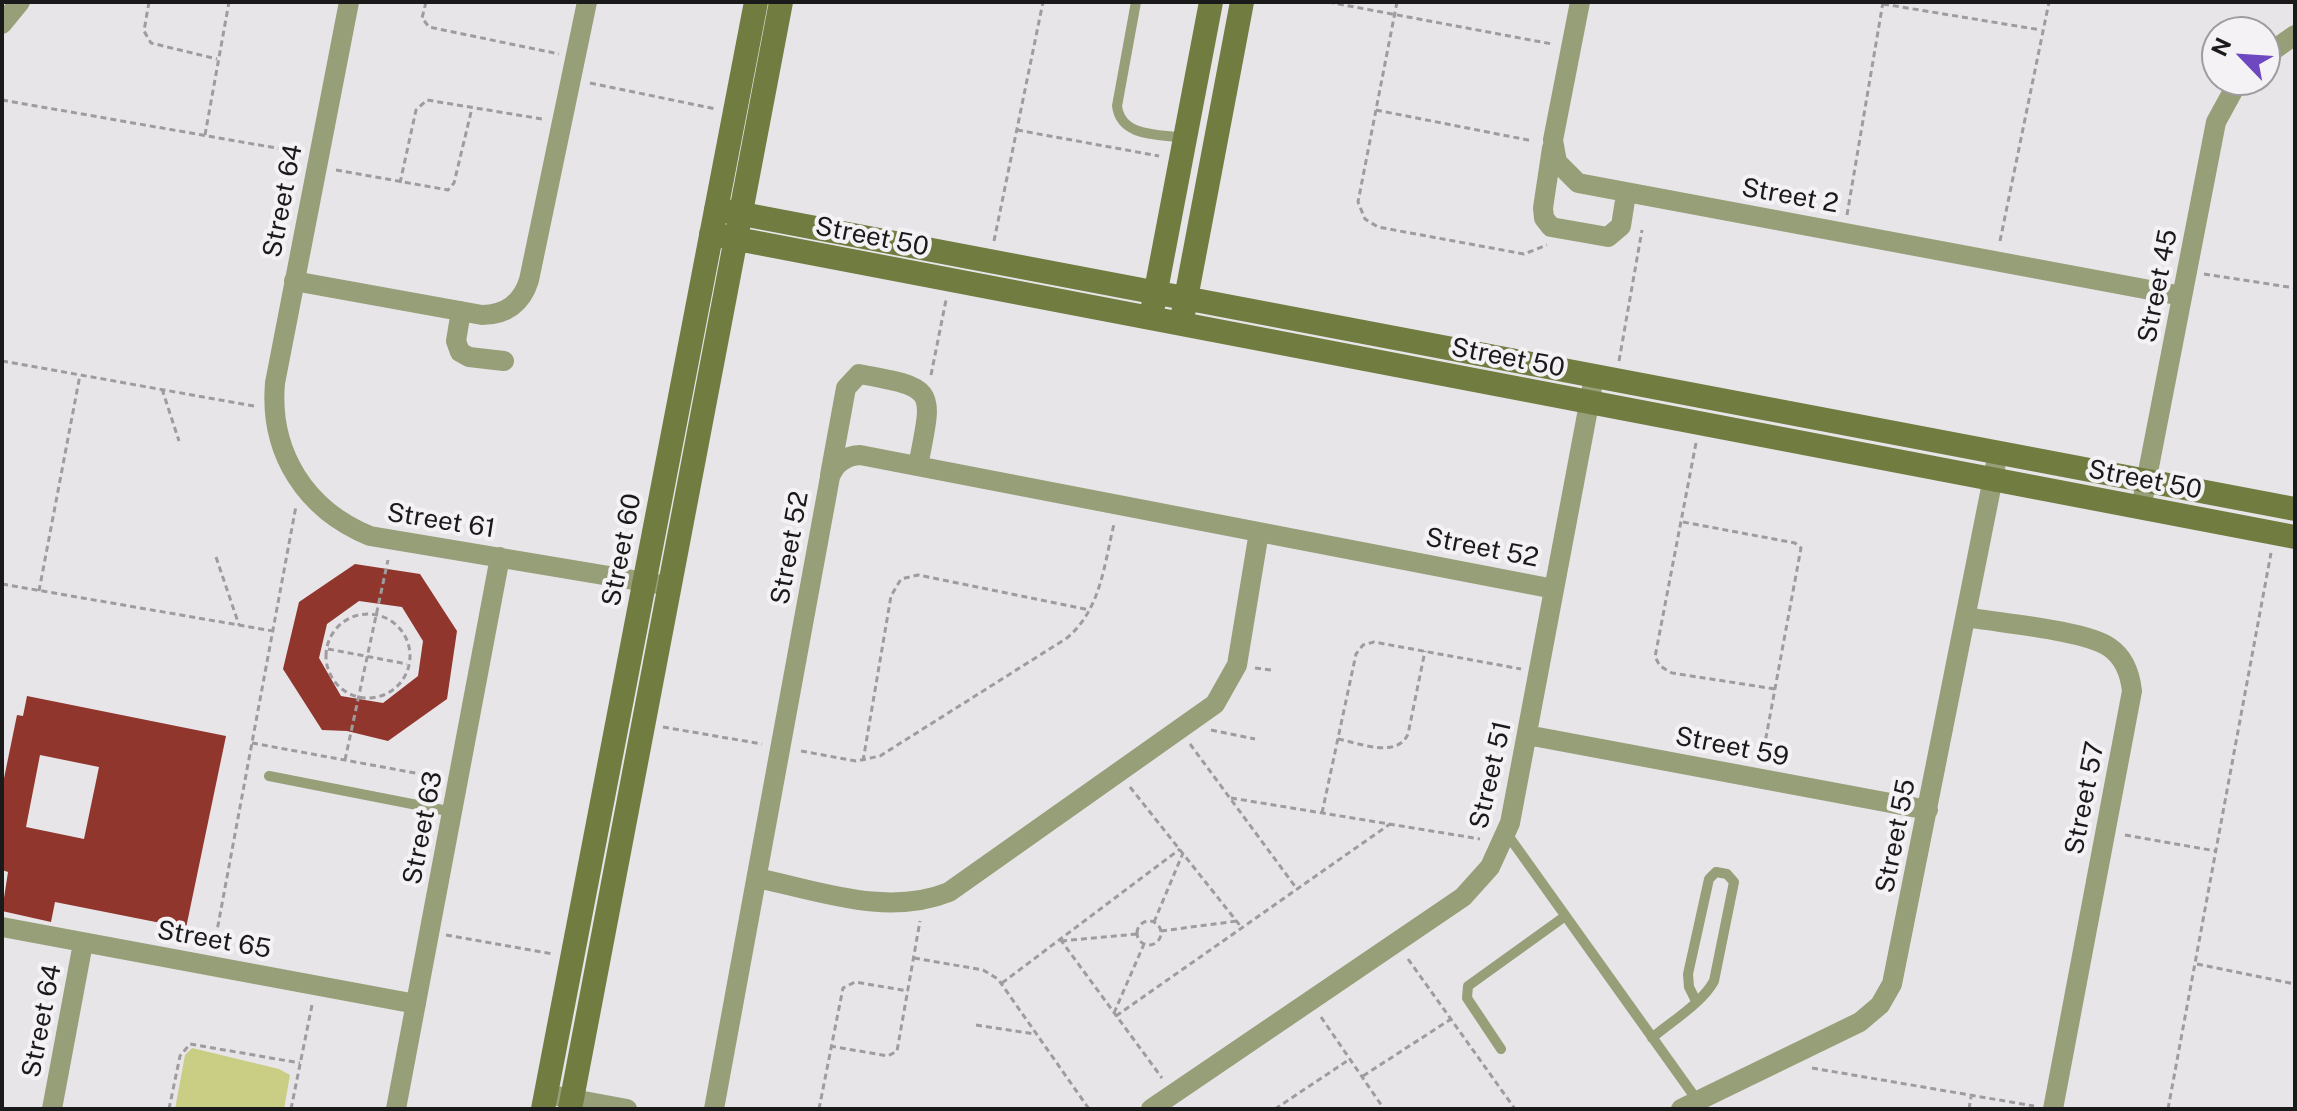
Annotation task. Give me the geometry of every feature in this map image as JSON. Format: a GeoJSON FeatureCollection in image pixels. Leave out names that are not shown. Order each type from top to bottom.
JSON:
{"type":"FeatureCollection","features":[{"type":"Feature","properties":{"kind":"street"},"geometry":{"type":"LineString","coordinates":[[2,24],[20,2]]}},
{"type":"Feature","properties":{"kind":"street","name":"Street 64"},"geometry":{"type":"LineString","coordinates":[[274,409],[275,383],[349,2]]}},
{"type":"Feature","properties":{"kind":"street"},"geometry":{"type":"LineString","coordinates":[[294,281],[482,315],[502,312],[520,300],[526,290],[587,2]]}},
{"type":"Feature","properties":{"kind":"street","name":"Street 60"},"geometry":{"type":"LineString","coordinates":[[571,1104],[735,239],[728,211],[735,113],[756,2]]}},
{"type":"Feature","properties":{"kind":"street","name":"Street 60"},"geometry":{"type":"LineString","coordinates":[[545,1102],[711,234],[728,211],[781,2]]}},
{"type":"Feature","properties":{"kind":"street"},"geometry":{"type":"LineString","coordinates":[[1151,318],[1211,2]]}},
{"type":"Feature","properties":{"kind":"street"},"geometry":{"type":"LineString","coordinates":[[1181,324],[1242,2]]}},
{"type":"Feature","properties":{"kind":"street"},"geometry":{"type":"LineString","coordinates":[[1580,2],[1553,142],[1543,213],[1546,222],[1556,229],[1608,237],[1623,221],[1626,194]]}},
{"type":"Feature","properties":{"kind":"street","name":"Street 45"},"geometry":{"type":"LineString","coordinates":[[2141,508],[2216,122],[2230,96]]}},
{"type":"Feature","properties":{"kind":"street","name":"Street 2"},"geometry":{"type":"LineString","coordinates":[[1553,142],[1557,162],[1570,178],[1587,187],[2182,296]]}},
{"type":"Feature","properties":{"kind":"street","name":"Street 50"},"geometry":{"type":"LineString","coordinates":[[728,211],[2295,509]]}},
{"type":"Feature","properties":{"kind":"street","name":"Street 50"},"geometry":{"type":"LineString","coordinates":[[711,234],[2285,535]]}},
{"type":"Feature","properties":{"kind":"street"},"geometry":{"type":"LineString","coordinates":[[461,311],[456,341],[460,352],[469,357],[504,361]]}},
{"type":"Feature","properties":{"kind":"street"},"geometry":{"type":"LineString","coordinates":[[830,477],[850,379],[859,374],[911,383],[927,398],[929,410],[918,466]]}},
{"type":"Feature","properties":{"kind":"street","name":"Street 51"},"geometry":{"type":"LineString","coordinates":[[1151,1109],[1473,887],[1505,838],[1589,402],[1605,378]]}},
{"type":"Feature","properties":{"kind":"street","name":"Street 61"},"geometry":{"type":"LineString","coordinates":[[274,409],[279,441],[300,484],[320,506],[344,524],[370,536],[669,586]]}},
{"type":"Feature","properties":{"kind":"street","name":"Street 55"},"geometry":{"type":"LineString","coordinates":[[1689,1104],[1860,1022],[1887,995],[1896,972],[1998,453]]}},
{"type":"Feature","properties":{"kind":"street","name":"Street 52"},"geometry":{"type":"LineString","coordinates":[[714,1109],[830,477],[835,466],[853,455],[918,466],[1554,589]]}},
{"type":"Feature","properties":{"kind":"street"},"geometry":{"type":"LineString","coordinates":[[757,878],[878,903],[923,901],[949,892],[1215,704],[1232,678],[1259,532]]}},
{"type":"Feature","properties":{"kind":"street","name":"Street 63"},"geometry":{"type":"LineString","coordinates":[[396,1109],[500,557]]}},
{"type":"Feature","properties":{"kind":"street","name":"Street 57"},"geometry":{"type":"LineString","coordinates":[[1966,617],[2092,639],[2109,647],[2122,660],[2132,691],[2105,831],[2043,1108]]}},
{"type":"Feature","properties":{"kind":"street","name":"Street 59"},"geometry":{"type":"LineString","coordinates":[[1527,735],[1928,810]]}},
{"type":"Feature","properties":{"kind":"street","name":"Street 65"},"geometry":{"type":"LineString","coordinates":[[2,927],[416,1004]]}},
{"type":"Feature","properties":{"kind":"street","name":"Street 64"},"geometry":{"type":"LineString","coordinates":[[52,1109],[83,943]]}},
{"type":"Feature","properties":{"kind":"street"},"geometry":{"type":"LineString","coordinates":[[545,1102],[627,1109]]}},
{"type":"Feature","properties":{"kind":"lane"},"geometry":{"type":"LineString","coordinates":[[1136,2],[1117,106],[1120,118],[1133,130],[1183,149]]}},
{"type":"Feature","properties":{"kind":"lane"},"geometry":{"type":"LineString","coordinates":[[269,776],[453,812]]}},
{"type":"Feature","properties":{"kind":"lane"},"geometry":{"type":"LineString","coordinates":[[1505,838],[1652,1038],[1689,1104]]}},
{"type":"Feature","properties":{"kind":"lane"},"geometry":{"type":"LineString","coordinates":[[1652,1038],[1696,1001],[1711,987],[1719,967],[1734,882],[1727,874],[1716,872],[1709,879],[1688,974],[1689,987],[1696,1001]]}},
{"type":"Feature","properties":{"kind":"lane"},"geometry":{"type":"LineString","coordinates":[[1501,1049],[1467,998],[1468,986],[1564,917]]}},
{"type":"Feature","properties":{"kind":"path"},"geometry":{"type":"LineString","coordinates":[[149,2],[144,31],[151,43],[219,59]]}},
{"type":"Feature","properties":{"kind":"path"},"geometry":{"type":"LineString","coordinates":[[205,135],[229,2]]}},
{"type":"Feature","properties":{"kind":"path"},"geometry":{"type":"LineString","coordinates":[[426,2],[422,18],[429,27],[575,57]]}},
{"type":"Feature","properties":{"kind":"path"},"geometry":{"type":"LineString","coordinates":[[990,261],[1043,2]]}},
{"type":"Feature","properties":{"kind":"path"},"geometry":{"type":"LineString","coordinates":[[1328,2],[1571,48]]}},
{"type":"Feature","properties":{"kind":"path"},"geometry":{"type":"LineString","coordinates":[[1397,2],[1358,202],[1361,214],[1371,224],[1524,254],[1541,250],[1556,229]]}},
{"type":"Feature","properties":{"kind":"path"},"geometry":{"type":"LineString","coordinates":[[1996,262],[2049,2]]}},
{"type":"Feature","properties":{"kind":"path"},"geometry":{"type":"LineString","coordinates":[[1844,234],[1883,3],[2043,31]]}},
{"type":"Feature","properties":{"kind":"path"},"geometry":{"type":"LineString","coordinates":[[571,79],[735,113]]}},
{"type":"Feature","properties":{"kind":"path"},"geometry":{"type":"LineString","coordinates":[[2,100],[205,135],[442,191],[452,186],[472,108]]}},
{"type":"Feature","properties":{"kind":"path"},"geometry":{"type":"LineString","coordinates":[[400,183],[416,110],[427,100],[562,123]]}},
{"type":"Feature","properties":{"kind":"path"},"geometry":{"type":"LineString","coordinates":[[1376,110],[1553,142]]}},
{"type":"Feature","properties":{"kind":"path"},"geometry":{"type":"LineString","coordinates":[[1017,130],[1183,149]]}},
{"type":"Feature","properties":{"kind":"path"},"geometry":{"type":"LineString","coordinates":[[1605,378],[1647,198]]}},
{"type":"Feature","properties":{"kind":"path"},"geometry":{"type":"LineString","coordinates":[[2187,271],[2295,288]]}},
{"type":"Feature","properties":{"kind":"path"},"geometry":{"type":"LineString","coordinates":[[927,398],[950,280]]}},
{"type":"Feature","properties":{"kind":"path"},"geometry":{"type":"LineString","coordinates":[[2,361],[274,409]]}},
{"type":"Feature","properties":{"kind":"path"},"geometry":{"type":"LineString","coordinates":[[39,591],[80,375]]}},
{"type":"Feature","properties":{"kind":"path"},"geometry":{"type":"LineString","coordinates":[[162,389],[179,441]]}},
{"type":"Feature","properties":{"kind":"path"},"geometry":{"type":"LineString","coordinates":[[1700,423],[1655,652],[1657,662],[1672,673],[1775,689]]}},
{"type":"Feature","properties":{"kind":"path"},"geometry":{"type":"LineString","coordinates":[[211,966],[300,484]]}},
{"type":"Feature","properties":{"kind":"path"},"geometry":{"type":"LineString","coordinates":[[643,723],[863,761],[880,756],[1067,638],[1091,610],[1118,505]]}},
{"type":"Feature","properties":{"kind":"path"},"geometry":{"type":"LineString","coordinates":[[1682,521],[1800,546],[1758,778]]}},
{"type":"Feature","properties":{"kind":"path"},"geometry":{"type":"LineString","coordinates":[[2168,1109],[2216,851],[2285,535]]}},
{"type":"Feature","properties":{"kind":"path"},"geometry":{"type":"LineString","coordinates":[[345,760],[392,540]]}},
{"type":"Feature","properties":{"kind":"path"},"geometry":{"type":"LineString","coordinates":[[216,557],[239,625]]}},
{"type":"Feature","properties":{"kind":"path"},"geometry":{"type":"LineString","coordinates":[[863,761],[891,596],[901,579],[918,575],[1091,610]]}},
{"type":"Feature","properties":{"kind":"path"},"geometry":{"type":"LineString","coordinates":[[2,584],[273,631]]}},
{"type":"Feature","properties":{"kind":"path"},"geometry":{"type":"LineString","coordinates":[[353,615],[390,617],[409,641],[405,678],[381,698],[341,690],[326,663],[328,649],[332,634],[353,615]]}},
{"type":"Feature","properties":{"kind":"path"},"geometry":{"type":"LineString","coordinates":[[1322,813],[1358,649],[1374,642],[1539,672]]}},
{"type":"Feature","properties":{"kind":"path"},"geometry":{"type":"LineString","coordinates":[[328,649],[408,664]]}},
{"type":"Feature","properties":{"kind":"path"},"geometry":{"type":"LineString","coordinates":[[1338,739],[1391,749],[1403,744],[1408,734],[1425,651]]}},
{"type":"Feature","properties":{"kind":"path"},"geometry":{"type":"LineString","coordinates":[[1185,728],[1255,739]]}},
{"type":"Feature","properties":{"kind":"path"},"geometry":{"type":"LineString","coordinates":[[1185,728],[1231,798],[1298,889]]}},
{"type":"Feature","properties":{"kind":"path"},"geometry":{"type":"LineString","coordinates":[[252,743],[458,781]]}},
{"type":"Feature","properties":{"kind":"path"},"geometry":{"type":"LineString","coordinates":[[1120,774],[1242,928]]}},
{"type":"Feature","properties":{"kind":"path"},"geometry":{"type":"LineString","coordinates":[[1231,798],[1390,824],[1505,838]]}},
{"type":"Feature","properties":{"kind":"path"},"geometry":{"type":"LineString","coordinates":[[1115,1014],[1390,824]]}},
{"type":"Feature","properties":{"kind":"path"},"geometry":{"type":"LineString","coordinates":[[2105,831],[2216,851]]}},
{"type":"Feature","properties":{"kind":"path"},"geometry":{"type":"LineString","coordinates":[[1154,922],[1181,851]]}},
{"type":"Feature","properties":{"kind":"path"},"geometry":{"type":"LineString","coordinates":[[1002,983],[1181,851]]}},
{"type":"Feature","properties":{"kind":"path"},"geometry":{"type":"LineString","coordinates":[[830,1046],[888,1056],[899,1048],[923,901]]}},
{"type":"Feature","properties":{"kind":"path"},"geometry":{"type":"LineString","coordinates":[[1161,931],[1237,921]]}},
{"type":"Feature","properties":{"kind":"path"},"geometry":{"type":"LineString","coordinates":[[1154,922],[1161,931]]}},
{"type":"Feature","properties":{"kind":"path"},"geometry":{"type":"LineString","coordinates":[[1137,934],[1142,923],[1154,922]]}},
{"type":"Feature","properties":{"kind":"path"},"geometry":{"type":"LineString","coordinates":[[1144,944],[1156,943],[1161,931]]}},
{"type":"Feature","properties":{"kind":"path"},"geometry":{"type":"LineString","coordinates":[[430,932],[573,958]]}},
{"type":"Feature","properties":{"kind":"path"},"geometry":{"type":"LineString","coordinates":[[1061,940],[1137,934]]}},
{"type":"Feature","properties":{"kind":"path"},"geometry":{"type":"LineString","coordinates":[[1137,934],[1144,944]]}},
{"type":"Feature","properties":{"kind":"path"},"geometry":{"type":"LineString","coordinates":[[1061,940],[1174,1094]]}},
{"type":"Feature","properties":{"kind":"path"},"geometry":{"type":"LineString","coordinates":[[1396,942],[1515,1109]]}},
{"type":"Feature","properties":{"kind":"path"},"geometry":{"type":"LineString","coordinates":[[1115,1014],[1144,944]]}},
{"type":"Feature","properties":{"kind":"path"},"geometry":{"type":"LineString","coordinates":[[914,958],[983,970],[1002,983],[1089,1109]]}},
{"type":"Feature","properties":{"kind":"path"},"geometry":{"type":"LineString","coordinates":[[2195,963],[2295,984]]}},
{"type":"Feature","properties":{"kind":"path"},"geometry":{"type":"LineString","coordinates":[[819,1109],[839,993],[847,984],[909,991]]}},
{"type":"Feature","properties":{"kind":"path"},"geometry":{"type":"LineString","coordinates":[[291,1109],[316,986]]}},
{"type":"Feature","properties":{"kind":"path"},"geometry":{"type":"LineString","coordinates":[[1310,1001],[1384,1109]]}},
{"type":"Feature","properties":{"kind":"path"},"geometry":{"type":"LineString","coordinates":[[1362,1077],[1451,1019]]}},
{"type":"Feature","properties":{"kind":"path"},"geometry":{"type":"LineString","coordinates":[[976,1025],[1037,1035]]}},
{"type":"Feature","properties":{"kind":"path"},"geometry":{"type":"LineString","coordinates":[[169,1109],[180,1056],[190,1044],[300,1063]]}},
{"type":"Feature","properties":{"kind":"path"},"geometry":{"type":"LineString","coordinates":[[1275,1109],[1350,1059]]}},
{"type":"Feature","properties":{"kind":"path"},"geometry":{"type":"LineString","coordinates":[[1778,1062],[2043,1108]]}},
{"type":"Feature","properties":{"kind":"path"},"geometry":{"type":"LineString","coordinates":[[1969,1109],[1972,1096]]}},
{"type":"Feature","properties":{"kind":"green space"},"geometry":{"type":"Polygon","coordinates":[[[192,1048],[279,1069],[290,1075],[284,1109],[175,1109],[185,1055],[192,1048]]]}},
{"type":"Feature","properties":{"kind":"building"},"geometry":{"type":"Polygon","coordinates":[[[355,564],[420,574],[457,631],[447,699],[388,741],[347,731],[322,730],[283,669],[299,602],[355,564]],[[359,601],[327,624],[319,658],[341,696],[383,703],[418,676],[423,641],[402,607],[359,601]]]}},
{"type":"Feature","properties":{"kind":"building"},"geometry":{"type":"Polygon","coordinates":[[[27,696],[226,736],[186,928],[55,902],[51,922],[2,911],[8,872],[2,870],[2,788],[17,715],[23,716],[27,696]],[[40,755],[26,827],[84,839],[99,767],[40,755]]]}}]}
